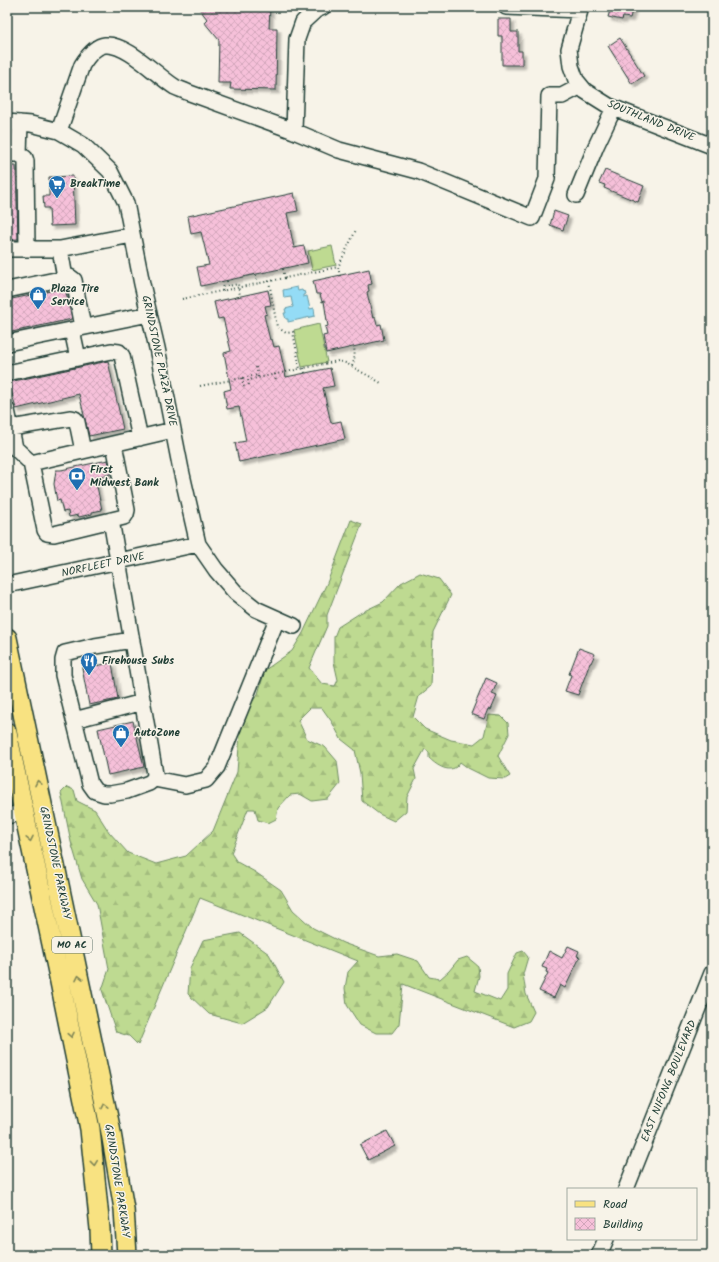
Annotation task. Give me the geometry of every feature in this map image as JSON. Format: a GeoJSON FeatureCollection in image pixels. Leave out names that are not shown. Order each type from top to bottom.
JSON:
{"type":"FeatureCollection","features":[{"type":"Feature","properties":{"kind":"main road","name":"GRINDSTONE PARKWAY"},"geometry":{"type":"LineString","coordinates":[[7,638],[110,1127],[124,1209],[128,1255]]}},
{"type":"Feature","properties":{"kind":"main road","name":"GRINDSTONE PARKWAY"},"geometry":{"type":"LineString","coordinates":[[7,732],[15,814],[61,984],[90,1129],[100,1228],[101,1255]]}},
{"type":"Feature","properties":{"kind":"main road"},"geometry":{"type":"LineString","coordinates":[[93,1255],[100,1228]]}},
{"type":"Feature","properties":{"kind":"street"},"geometry":{"type":"LineString","coordinates":[[294,131],[297,39],[304,22],[316,10],[323,7]]}},
{"type":"Feature","properties":{"kind":"street"},"geometry":{"type":"LineString","coordinates":[[506,7],[580,9]]}},
{"type":"Feature","properties":{"kind":"street","name":"SOUTHLAND DRIVE"},"geometry":{"type":"LineString","coordinates":[[580,9],[569,50],[570,66],[576,80],[585,91],[614,108],[712,146]]}},
{"type":"Feature","properties":{"kind":"street"},"geometry":{"type":"LineString","coordinates":[[59,131],[82,65],[95,50],[104,45],[115,47],[130,53],[176,87],[187,92],[294,131],[339,150],[418,171],[532,218],[547,178],[549,96],[562,96],[581,86]]}},
{"type":"Feature","properties":{"kind":"street"},"geometry":{"type":"LineString","coordinates":[[576,195],[596,146],[614,108]]}},
{"type":"Feature","properties":{"kind":"street"},"geometry":{"type":"LineString","coordinates":[[13,123],[13,154],[25,158],[26,162],[27,249]]}},
{"type":"Feature","properties":{"kind":"street","name":"GRINDSTONE PLAZA DRIVE"},"geometry":{"type":"LineString","coordinates":[[13,123],[31,124],[59,131],[83,145],[110,171],[126,204],[198,544],[216,570],[236,593],[256,609],[294,626]]}},
{"type":"Feature","properties":{"kind":"street"},"geometry":{"type":"LineString","coordinates":[[7,249],[60,249],[132,235]]}},
{"type":"Feature","properties":{"kind":"street"},"geometry":{"type":"LineString","coordinates":[[60,249],[65,278]]}},
{"type":"Feature","properties":{"kind":"street"},"geometry":{"type":"LineString","coordinates":[[7,290],[70,277],[74,280],[78,329],[78,358]]}},
{"type":"Feature","properties":{"kind":"street"},"geometry":{"type":"LineString","coordinates":[[7,343],[149,314]]}},
{"type":"Feature","properties":{"kind":"street"},"geometry":{"type":"LineString","coordinates":[[7,373],[112,351],[119,352],[122,356],[140,438]]}},
{"type":"Feature","properties":{"kind":"street"},"geometry":{"type":"LineString","coordinates":[[7,410],[15,448],[31,463],[44,530],[47,533],[54,534],[124,517],[127,510],[114,444]]}},
{"type":"Feature","properties":{"kind":"street"},"geometry":{"type":"LineString","coordinates":[[11,428],[71,418],[75,419],[77,422],[83,451]]}},
{"type":"Feature","properties":{"kind":"street"},"geometry":{"type":"LineString","coordinates":[[31,463],[173,430]]}},
{"type":"Feature","properties":{"kind":"street"},"geometry":{"type":"LineString","coordinates":[[111,520],[119,561],[155,774],[154,779],[149,783],[127,791],[104,794],[95,791],[90,784],[63,675],[64,660],[66,653],[95,646],[132,640]]}},
{"type":"Feature","properties":{"kind":"street","name":"NORFLEET DRIVE"},"geometry":{"type":"LineString","coordinates":[[7,585],[198,544]]}},
{"type":"Feature","properties":{"kind":"street"},"geometry":{"type":"LineString","coordinates":[[154,779],[185,785],[206,780],[217,767],[277,619]]}},
{"type":"Feature","properties":{"kind":"street"},"geometry":{"type":"LineString","coordinates":[[74,720],[143,702]]}},
{"type":"Feature","properties":{"kind":"street","name":"EAST NIFONG BOULEVARD"},"geometry":{"type":"LineString","coordinates":[[626,1188],[712,972]]}},
{"type":"Feature","properties":{"kind":"street"},"geometry":{"type":"LineString","coordinates":[[600,1255],[606,1240]]}},
{"type":"Feature","properties":{"kind":"path"},"geometry":{"type":"LineString","coordinates":[[340,276],[338,267],[356,230]]}},
{"type":"Feature","properties":{"kind":"path"},"geometry":{"type":"LineString","coordinates":[[182,299],[338,267]]}},
{"type":"Feature","properties":{"kind":"path"},"geometry":{"type":"LineString","coordinates":[[283,269],[285,278]]}},
{"type":"Feature","properties":{"kind":"path"},"geometry":{"type":"LineString","coordinates":[[256,275],[257,283]]}},
{"type":"Feature","properties":{"kind":"path"},"geometry":{"type":"LineString","coordinates":[[227,281],[228,286],[238,284],[239,287]]}},
{"type":"Feature","properties":{"kind":"path"},"geometry":{"type":"LineString","coordinates":[[269,281],[277,327],[286,333],[292,332],[300,369]]}},
{"type":"Feature","properties":{"kind":"path"},"geometry":{"type":"LineString","coordinates":[[222,282],[223,291]]}},
{"type":"Feature","properties":{"kind":"path"},"geometry":{"type":"LineString","coordinates":[[239,287],[240,296]]}},
{"type":"Feature","properties":{"kind":"path"},"geometry":{"type":"LineString","coordinates":[[352,366],[356,355],[354,347]]}},
{"type":"Feature","properties":{"kind":"path"},"geometry":{"type":"LineString","coordinates":[[200,386],[242,378],[275,374],[338,361],[352,366],[381,383]]}},
{"type":"Feature","properties":{"kind":"path"},"geometry":{"type":"LineString","coordinates":[[256,367],[258,376]]}},
{"type":"Feature","properties":{"kind":"path"},"geometry":{"type":"LineString","coordinates":[[304,368],[305,373]]}},
{"type":"Feature","properties":{"kind":"path"},"geometry":{"type":"LineString","coordinates":[[275,374],[276,380]]}},
{"type":"Feature","properties":{"kind":"path"},"geometry":{"type":"LineString","coordinates":[[250,386],[248,380],[258,376]]}},
{"type":"Feature","properties":{"kind":"path"},"geometry":{"type":"LineString","coordinates":[[242,378],[244,387]]}},
{"type":"Feature","properties":{"kind":"green space"},"geometry":{"type":"Polygon","coordinates":[[[332,246],[336,265],[312,270],[308,251],[332,246]]]}},
{"type":"Feature","properties":{"kind":"green space"},"geometry":{"type":"Polygon","coordinates":[[[319,324],[327,362],[302,367],[294,330],[319,324]]]}},
{"type":"Feature","properties":{"kind":"green space"},"geometry":{"type":"Polygon","coordinates":[[[351,520],[362,524],[327,615],[327,626],[309,668],[322,684],[335,686],[338,680],[334,662],[334,637],[338,627],[360,613],[383,602],[401,583],[420,573],[439,579],[451,595],[433,632],[431,686],[419,696],[413,717],[425,729],[451,740],[474,744],[484,736],[489,715],[501,716],[508,723],[509,734],[498,756],[510,776],[505,779],[488,778],[468,768],[460,762],[453,769],[445,768],[429,758],[429,752],[425,749],[414,769],[416,779],[407,797],[406,811],[394,821],[379,814],[362,801],[360,773],[355,750],[341,739],[332,722],[322,708],[310,708],[298,720],[307,739],[325,747],[337,761],[340,784],[328,799],[312,801],[300,794],[290,795],[278,808],[276,819],[268,823],[258,820],[255,809],[248,809],[231,853],[237,862],[255,872],[281,890],[293,910],[313,928],[343,943],[379,956],[397,954],[418,961],[429,977],[440,979],[458,960],[467,957],[478,966],[479,976],[475,991],[500,1001],[507,990],[507,974],[517,953],[523,951],[528,957],[523,974],[526,994],[534,1012],[529,1021],[514,1027],[403,984],[399,1024],[392,1033],[376,1033],[360,1025],[347,1005],[345,988],[348,972],[358,961],[200,898],[138,1045],[129,1036],[116,1032],[102,990],[109,969],[97,904],[82,879],[71,842],[61,793],[67,787],[74,790],[77,801],[95,810],[109,832],[128,853],[156,864],[186,856],[213,831],[237,772],[240,734],[249,706],[258,694],[265,670],[292,651],[303,633],[327,583],[351,520]]]}},
{"type":"Feature","properties":{"kind":"green space"},"geometry":{"type":"Polygon","coordinates":[[[240,933],[269,954],[284,982],[268,1007],[242,1023],[209,1014],[188,994],[190,968],[203,940],[240,933]]]}},
{"type":"Feature","properties":{"kind":"water"},"geometry":{"type":"Polygon","coordinates":[[[297,287],[298,291],[304,291],[305,294],[303,297],[307,296],[310,309],[314,308],[315,316],[288,322],[288,319],[286,319],[284,313],[286,313],[285,309],[293,307],[291,297],[284,298],[283,290],[297,287]]]}},
{"type":"Feature","properties":{"kind":"building"},"geometry":{"type":"Polygon","coordinates":[[[198,7],[270,8],[269,28],[277,28],[276,90],[230,89],[231,83],[218,83],[219,40],[204,22],[207,19],[198,7]]]}},
{"type":"Feature","properties":{"kind":"building"},"geometry":{"type":"Polygon","coordinates":[[[611,7],[633,7],[630,18],[623,17],[622,20],[608,17],[611,7]]]}},
{"type":"Feature","properties":{"kind":"building"},"geometry":{"type":"Polygon","coordinates":[[[498,19],[511,19],[511,32],[518,32],[518,51],[522,51],[522,65],[502,65],[502,36],[498,36],[498,19]]]}},
{"type":"Feature","properties":{"kind":"building"},"geometry":{"type":"Polygon","coordinates":[[[620,38],[644,76],[632,84],[608,46],[620,38]]]}},
{"type":"Feature","properties":{"kind":"building"},"geometry":{"type":"Polygon","coordinates":[[[7,166],[16,166],[18,239],[7,240],[7,166]]]}},
{"type":"Feature","properties":{"kind":"building"},"geometry":{"type":"Polygon","coordinates":[[[605,170],[644,186],[638,202],[604,188],[605,185],[599,183],[605,170]]]}},
{"type":"Feature","properties":{"kind":"building"},"geometry":{"type":"Polygon","coordinates":[[[73,176],[75,225],[50,226],[49,208],[44,208],[43,196],[49,196],[49,177],[73,176]]]}},
{"type":"Feature","properties":{"kind":"building"},"geometry":{"type":"Polygon","coordinates":[[[294,193],[298,211],[287,213],[294,248],[304,246],[308,263],[201,286],[197,267],[209,265],[201,232],[191,234],[188,216],[294,193]]]}},
{"type":"Feature","properties":{"kind":"building"},"geometry":{"type":"Polygon","coordinates":[[[554,211],[568,216],[563,230],[550,225],[554,211]]]}},
{"type":"Feature","properties":{"kind":"building"},"geometry":{"type":"Polygon","coordinates":[[[369,269],[372,284],[368,285],[369,291],[367,292],[373,318],[375,317],[377,325],[381,324],[384,340],[326,353],[323,336],[327,335],[325,327],[328,326],[324,301],[322,302],[320,294],[316,294],[313,281],[369,269]]]}},
{"type":"Feature","properties":{"kind":"building","name":"Plaza Tire Service"},"geometry":{"type":"Polygon","coordinates":[[[65,288],[72,319],[7,333],[7,300],[65,288]]]}},
{"type":"Feature","properties":{"kind":"building"},"geometry":{"type":"Polygon","coordinates":[[[268,290],[271,305],[265,306],[267,314],[264,315],[270,340],[272,339],[274,347],[279,346],[286,377],[330,368],[334,386],[323,388],[331,423],[341,421],[345,439],[239,462],[235,443],[246,441],[239,407],[227,409],[224,391],[231,389],[224,353],[231,351],[223,318],[218,319],[214,302],[268,290]]]}},
{"type":"Feature","properties":{"kind":"building"},"geometry":{"type":"Polygon","coordinates":[[[108,361],[123,429],[89,436],[79,394],[16,409],[9,382],[108,361]]]}},
{"type":"Feature","properties":{"kind":"building","name":"First Midwest Bank"},"geometry":{"type":"Polygon","coordinates":[[[108,460],[111,474],[95,477],[102,510],[79,517],[78,515],[69,517],[68,511],[63,512],[60,500],[57,501],[54,484],[56,470],[108,460]]]}},
{"type":"Feature","properties":{"kind":"building"},"geometry":{"type":"Polygon","coordinates":[[[579,648],[595,654],[578,695],[565,691],[571,675],[569,674],[579,648]]]}},
{"type":"Feature","properties":{"kind":"building"},"geometry":{"type":"Polygon","coordinates":[[[112,663],[118,699],[89,705],[82,668],[112,663]]]}},
{"type":"Feature","properties":{"kind":"building"},"geometry":{"type":"Polygon","coordinates":[[[486,678],[497,683],[492,694],[497,696],[491,710],[488,709],[484,719],[471,714],[486,678]]]}},
{"type":"Feature","properties":{"kind":"building","name":"AutoZone"},"geometry":{"type":"Polygon","coordinates":[[[133,721],[144,767],[108,775],[98,729],[133,721]]]}},
{"type":"Feature","properties":{"kind":"building"},"geometry":{"type":"Polygon","coordinates":[[[568,946],[579,951],[577,956],[580,957],[565,988],[560,985],[554,998],[539,991],[548,973],[546,972],[547,969],[542,967],[549,951],[562,958],[568,946]]]}},
{"type":"Feature","properties":{"kind":"building"},"geometry":{"type":"Polygon","coordinates":[[[387,1131],[395,1146],[368,1160],[360,1145],[387,1131]]]}},
{"type":"Feature","properties":{"kind":"place","name":"BreakTime"},"geometry":{"type":"Point","coordinates":[57,199]}},
{"type":"Feature","properties":{"kind":"place","name":"Plaza Tire Service"},"geometry":{"type":"Point","coordinates":[38,310]}},
{"type":"Feature","properties":{"kind":"place","name":"First Midwest Bank"},"geometry":{"type":"Point","coordinates":[77,491]}},
{"type":"Feature","properties":{"kind":"place","name":"Firehouse Subs"},"geometry":{"type":"Point","coordinates":[89,676]}},
{"type":"Feature","properties":{"kind":"place","name":"AutoZone"},"geometry":{"type":"Point","coordinates":[121,748]}}]}
